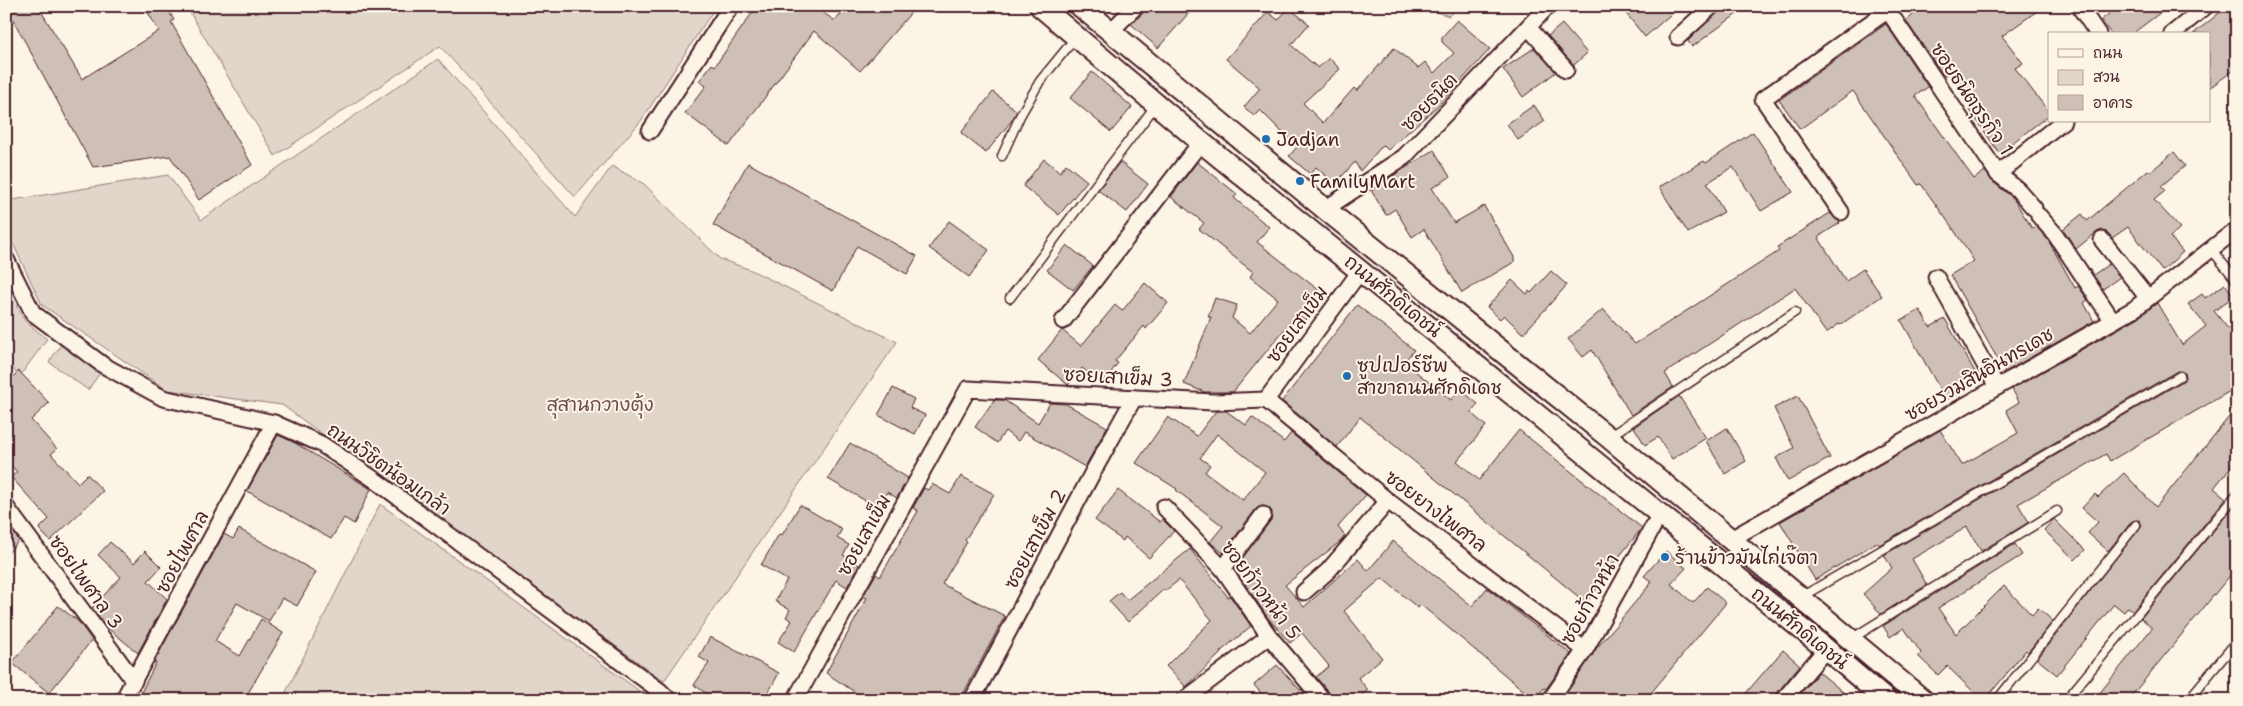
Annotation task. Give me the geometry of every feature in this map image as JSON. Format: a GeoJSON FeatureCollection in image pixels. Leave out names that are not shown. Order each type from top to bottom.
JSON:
{"type":"FeatureCollection","features":[{"type":"Feature","properties":{"kind":"main road","name":"ถนนศักดิเดชน์"},"geometry":{"type":"LineString","coordinates":[[1040,6],[1200,142],[1361,270],[1886,700]]}},
{"type":"Feature","properties":{"kind":"main road","name":"ถนนศักดิเดชน์"},"geometry":{"type":"LineString","coordinates":[[1080,6],[1325,209],[1608,437],[1923,700]]}},
{"type":"Feature","properties":{"kind":"street"},"geometry":{"type":"LineString","coordinates":[[650,131],[731,6]]}},
{"type":"Feature","properties":{"kind":"street"},"geometry":{"type":"LineString","coordinates":[[1110,32],[1136,6]]}},
{"type":"Feature","properties":{"kind":"street","name":"ซอยธนิต"},"geometry":{"type":"LineString","coordinates":[[1325,209],[1404,157],[1548,6]]}},
{"type":"Feature","properties":{"kind":"street"},"geometry":{"type":"LineString","coordinates":[[1678,38],[1712,6]]}},
{"type":"Feature","properties":{"kind":"street"},"geometry":{"type":"LineString","coordinates":[[2079,6],[2097,32]]}},
{"type":"Feature","properties":{"kind":"street"},"geometry":{"type":"LineString","coordinates":[[2174,32],[2206,6]]}},
{"type":"Feature","properties":{"kind":"street"},"geometry":{"type":"LineString","coordinates":[[1840,212],[1762,99],[1889,8]]}},
{"type":"Feature","properties":{"kind":"street","name":"ซอยธนิตธุรกิจ 1"},"geometry":{"type":"LineString","coordinates":[[1889,8],[1998,174],[2018,190],[2055,234],[2112,321]]}},
{"type":"Feature","properties":{"kind":"street"},"geometry":{"type":"LineString","coordinates":[[1528,27],[1566,70]]}},
{"type":"Feature","properties":{"kind":"street"},"geometry":{"type":"LineString","coordinates":[[1998,174],[2063,122]]}},
{"type":"Feature","properties":{"kind":"street"},"geometry":{"type":"LineString","coordinates":[[1063,322],[1200,142]]}},
{"type":"Feature","properties":{"kind":"street","name":"ซอยรวมสินอินทรเดช"},"geometry":{"type":"LineString","coordinates":[[1731,539],[2112,321],[2148,298],[2237,228]]}},
{"type":"Feature","properties":{"kind":"street"},"geometry":{"type":"LineString","coordinates":[[2102,240],[2148,298]]}},
{"type":"Feature","properties":{"kind":"street","name":"ถนนวิชิตน้อมเกล้า"},"geometry":{"type":"LineString","coordinates":[[6,259],[33,313],[103,365],[163,398],[274,423],[321,444],[376,480],[660,691],[669,700]]}},
{"type":"Feature","properties":{"kind":"street","name":"ซอยเสาเข็ม"},"geometry":{"type":"LineString","coordinates":[[1266,400],[1361,270]]}},
{"type":"Feature","properties":{"kind":"street"},"geometry":{"type":"LineString","coordinates":[[1936,277],[1997,387]]}},
{"type":"Feature","properties":{"kind":"street","name":"ซอยเสาเข็ม"},"geometry":{"type":"LineString","coordinates":[[795,700],[968,389]]}},
{"type":"Feature","properties":{"kind":"street","name":"ซอยเสาเข็ม 3"},"geometry":{"type":"LineString","coordinates":[[968,389],[1213,402],[1266,400]]}},
{"type":"Feature","properties":{"kind":"street","name":"ซอยเสาเข็ม 2"},"geometry":{"type":"LineString","coordinates":[[972,700],[1134,398]]}},
{"type":"Feature","properties":{"kind":"street","name":"ซอยยางไพศาล"},"geometry":{"type":"LineString","coordinates":[[1266,400],[1388,501],[1585,650]]}},
{"type":"Feature","properties":{"kind":"street","name":"ซอยไพศาล"},"geometry":{"type":"LineString","coordinates":[[123,700],[274,423]]}},
{"type":"Feature","properties":{"kind":"street"},"geometry":{"type":"LineString","coordinates":[[1304,592],[1328,571],[1388,501]]}},
{"type":"Feature","properties":{"kind":"street","name":"ซอยไพศาล 3"},"geometry":{"type":"LineString","coordinates":[[6,507],[134,682]]}},
{"type":"Feature","properties":{"kind":"street","name":"ซอยก้าวหน้า 5"},"geometry":{"type":"LineString","coordinates":[[1164,507],[1224,569],[1268,636],[1323,700]]}},
{"type":"Feature","properties":{"kind":"street","name":"ซอยก้าวหน้า"},"geometry":{"type":"LineString","coordinates":[[1550,700],[1585,650],[1660,514]]}},
{"type":"Feature","properties":{"kind":"street"},"geometry":{"type":"LineString","coordinates":[[1224,569],[1263,515]]}},
{"type":"Feature","properties":{"kind":"street"},"geometry":{"type":"LineString","coordinates":[[1184,700],[1268,636]]}},
{"type":"Feature","properties":{"kind":"street"},"geometry":{"type":"LineString","coordinates":[[1783,700],[1826,649]]}},
{"type":"Feature","properties":{"kind":"lane"},"geometry":{"type":"LineString","coordinates":[[1002,156],[1020,116],[1040,80],[1076,37]]}},
{"type":"Feature","properties":{"kind":"lane"},"geometry":{"type":"LineString","coordinates":[[1010,298],[1156,104]]}},
{"type":"Feature","properties":{"kind":"lane"},"geometry":{"type":"LineString","coordinates":[[2211,249],[2237,281]]}},
{"type":"Feature","properties":{"kind":"lane"},"geometry":{"type":"LineString","coordinates":[[1608,437],[1795,312]]}},
{"type":"Feature","properties":{"kind":"lane"},"geometry":{"type":"LineString","coordinates":[[1801,597],[2180,376]]}},
{"type":"Feature","properties":{"kind":"lane"},"geometry":{"type":"LineString","coordinates":[[2066,700],[2237,494]]}},
{"type":"Feature","properties":{"kind":"lane"},"geometry":{"type":"LineString","coordinates":[[1851,639],[2057,511]]}},
{"type":"Feature","properties":{"kind":"lane"},"geometry":{"type":"LineString","coordinates":[[1997,700],[2136,525]]}},
{"type":"Feature","properties":{"kind":"lane"},"geometry":{"type":"LineString","coordinates":[[2188,700],[2237,641]]}},
{"type":"Feature","properties":{"kind":"green space"},"geometry":{"type":"Polygon","coordinates":[[[186,6],[716,6],[641,121],[575,197],[440,46],[275,156],[186,6]]]}},
{"type":"Feature","properties":{"kind":"green space"},"geometry":{"type":"Polygon","coordinates":[[[1417,6],[1458,6],[1449,16],[1417,6]]]}},
{"type":"Feature","properties":{"kind":"green space","name":"สุสานกวางตุ้ง"},"geometry":{"type":"Polygon","coordinates":[[[438,59],[575,217],[612,166],[644,184],[720,259],[751,270],[897,342],[664,681],[282,405],[167,390],[42,305],[6,229],[6,201],[168,175],[201,220],[438,59]]]}},
{"type":"Feature","properties":{"kind":"green space"},"geometry":{"type":"Polygon","coordinates":[[[6,288],[25,321],[47,339],[19,377],[6,359],[6,288]]]}},
{"type":"Feature","properties":{"kind":"green space"},"geometry":{"type":"Polygon","coordinates":[[[63,342],[102,370],[88,390],[49,362],[63,342]]]}},
{"type":"Feature","properties":{"kind":"green space"},"geometry":{"type":"Polygon","coordinates":[[[380,504],[652,700],[282,700],[380,504]]]}},
{"type":"Feature","properties":{"kind":"building"},"geometry":{"type":"Polygon","coordinates":[[[21,6],[38,6],[82,79],[159,31],[147,11],[155,6],[166,6],[174,20],[171,22],[252,165],[199,200],[170,156],[93,167],[10,14],[21,6]]]}},
{"type":"Feature","properties":{"kind":"building"},"geometry":{"type":"Polygon","coordinates":[[[757,6],[814,6],[835,21],[848,6],[917,6],[860,71],[814,31],[729,146],[685,113],[706,86],[699,81],[712,64],[715,66],[757,6]]]}},
{"type":"Feature","properties":{"kind":"building"},"geometry":{"type":"Polygon","coordinates":[[[1145,6],[1195,6],[1158,48],[1131,24],[1143,13],[1145,6]]]}},
{"type":"Feature","properties":{"kind":"building"},"geometry":{"type":"Polygon","coordinates":[[[1620,6],[1680,6],[1645,37],[1620,6]]]}},
{"type":"Feature","properties":{"kind":"building"},"geometry":{"type":"Polygon","coordinates":[[[1723,6],[1731,6],[1737,14],[1692,47],[1688,41],[1723,6]]]}},
{"type":"Feature","properties":{"kind":"building"},"geometry":{"type":"Polygon","coordinates":[[[1908,6],[2044,6],[2002,36],[2023,63],[2015,68],[2048,111],[2048,116],[1999,153],[1970,110],[1975,107],[1948,73],[1944,76],[1906,21],[1914,14],[1908,6]]]}},
{"type":"Feature","properties":{"kind":"building"},"geometry":{"type":"Polygon","coordinates":[[[2103,6],[2169,6],[2135,32],[2110,32],[2101,20],[2109,14],[2103,6]]]}},
{"type":"Feature","properties":{"kind":"building"},"geometry":{"type":"Polygon","coordinates":[[[2228,6],[2237,17],[2237,68],[2210,87],[2210,32],[2196,32],[2228,6]]]}},
{"type":"Feature","properties":{"kind":"building"},"geometry":{"type":"Polygon","coordinates":[[[1289,8],[1309,24],[1291,45],[1318,68],[1329,58],[1340,69],[1303,103],[1323,123],[1354,88],[1357,91],[1394,48],[1418,68],[1425,62],[1434,73],[1454,53],[1442,42],[1442,37],[1457,20],[1490,49],[1443,101],[1388,150],[1383,145],[1360,171],[1355,162],[1335,184],[1316,167],[1310,174],[1289,156],[1297,147],[1260,110],[1254,116],[1244,107],[1260,88],[1226,59],[1268,12],[1278,20],[1289,8]]]}},
{"type":"Feature","properties":{"kind":"building"},"geometry":{"type":"Polygon","coordinates":[[[1562,24],[1587,53],[1574,65],[1548,36],[1562,24]]]}},
{"type":"Feature","properties":{"kind":"building"},"geometry":{"type":"Polygon","coordinates":[[[1886,24],[1928,87],[1915,96],[1974,179],[1985,171],[1992,181],[2012,197],[2032,228],[2036,226],[2048,240],[2075,288],[2078,286],[2088,300],[2084,303],[2094,321],[2005,372],[1950,275],[1974,261],[1954,230],[1921,184],[1918,185],[1853,91],[1800,129],[1779,100],[1886,24]]]}},
{"type":"Feature","properties":{"kind":"building"},"geometry":{"type":"Polygon","coordinates":[[[1534,48],[1556,72],[1523,97],[1503,69],[1534,48]]]}},
{"type":"Feature","properties":{"kind":"building"},"geometry":{"type":"Polygon","coordinates":[[[1092,72],[1132,107],[1111,132],[1070,98],[1092,72]]]}},
{"type":"Feature","properties":{"kind":"building"},"geometry":{"type":"Polygon","coordinates":[[[993,92],[1017,111],[986,153],[961,133],[993,92]]]}},
{"type":"Feature","properties":{"kind":"building"},"geometry":{"type":"Polygon","coordinates":[[[1534,105],[1545,121],[1518,140],[1507,124],[1534,105]]]}},
{"type":"Feature","properties":{"kind":"building"},"geometry":{"type":"Polygon","coordinates":[[[1753,132],[1793,192],[1761,211],[1733,167],[1707,183],[1724,212],[1688,233],[1659,187],[1704,161],[1706,163],[1753,132]]]}},
{"type":"Feature","properties":{"kind":"building"},"geometry":{"type":"Polygon","coordinates":[[[1434,150],[1450,177],[1432,188],[1454,223],[1484,206],[1514,257],[1514,262],[1462,293],[1424,229],[1412,237],[1395,209],[1386,215],[1372,192],[1372,189],[1434,150]]]}},
{"type":"Feature","properties":{"kind":"building"},"geometry":{"type":"Polygon","coordinates":[[[2174,152],[2185,166],[2161,186],[2165,191],[2154,200],[2180,228],[2170,237],[2183,252],[2162,271],[2128,227],[2112,238],[2102,230],[2097,232],[2076,249],[2063,229],[2082,214],[2087,221],[2148,170],[2150,172],[2174,152]]]}},
{"type":"Feature","properties":{"kind":"building"},"geometry":{"type":"Polygon","coordinates":[[[1044,159],[1060,172],[1066,164],[1087,181],[1059,215],[1023,186],[1044,159]]]}},
{"type":"Feature","properties":{"kind":"building"},"geometry":{"type":"Polygon","coordinates":[[[1120,162],[1148,184],[1127,212],[1098,190],[1120,162]]]}},
{"type":"Feature","properties":{"kind":"building"},"geometry":{"type":"Polygon","coordinates":[[[1197,162],[1237,194],[1234,198],[1269,227],[1257,242],[1325,295],[1305,320],[1297,314],[1233,392],[1204,392],[1184,384],[1211,317],[1208,317],[1215,298],[1237,305],[1232,318],[1250,333],[1278,299],[1250,277],[1253,272],[1199,229],[1204,223],[1171,197],[1197,162]]]}},
{"type":"Feature","properties":{"kind":"building"},"geometry":{"type":"Polygon","coordinates":[[[748,163],[917,256],[907,274],[857,246],[833,291],[713,225],[748,163]]]}},
{"type":"Feature","properties":{"kind":"building"},"geometry":{"type":"Polygon","coordinates":[[[1830,213],[1840,223],[1818,237],[1846,281],[1863,269],[1882,296],[1826,333],[1795,288],[1665,373],[1673,387],[1631,415],[1592,350],[1583,357],[1568,339],[1603,309],[1635,344],[1779,251],[1777,247],[1830,213]]]}},
{"type":"Feature","properties":{"kind":"building"},"geometry":{"type":"Polygon","coordinates":[[[949,221],[989,250],[969,277],[929,248],[949,221]]]}},
{"type":"Feature","properties":{"kind":"building"},"geometry":{"type":"Polygon","coordinates":[[[1067,245],[1093,266],[1073,290],[1047,270],[1067,245]]]}},
{"type":"Feature","properties":{"kind":"building"},"geometry":{"type":"Polygon","coordinates":[[[2109,264],[2120,277],[2103,289],[2093,275],[2109,264]]]}},
{"type":"Feature","properties":{"kind":"building"},"geometry":{"type":"Polygon","coordinates":[[[1551,271],[1567,285],[1523,334],[1504,315],[1500,319],[1487,307],[1512,280],[1527,294],[1529,291],[1531,293],[1551,271]]]}},
{"type":"Feature","properties":{"kind":"building"},"geometry":{"type":"Polygon","coordinates":[[[1145,283],[1168,303],[1146,329],[1144,326],[1115,361],[1118,363],[1102,384],[1082,368],[1068,385],[1038,360],[1062,330],[1081,346],[1115,305],[1122,311],[1145,283]]]}},
{"type":"Feature","properties":{"kind":"building"},"geometry":{"type":"Polygon","coordinates":[[[2225,284],[2234,296],[2214,311],[2237,340],[2237,387],[2110,461],[2106,454],[2018,504],[2029,522],[1981,551],[1967,527],[1912,559],[1927,585],[1881,614],[1863,594],[1892,568],[1884,555],[2183,381],[2186,376],[2185,373],[2177,371],[1879,545],[1877,542],[1815,580],[1780,522],[1940,430],[1962,465],[2018,433],[2006,410],[2019,402],[2012,389],[2139,317],[2157,303],[2182,345],[2206,326],[2188,304],[2202,294],[2205,298],[2225,284]]]}},
{"type":"Feature","properties":{"kind":"building"},"geometry":{"type":"Polygon","coordinates":[[[1357,305],[1414,350],[1404,362],[1451,400],[1460,389],[1478,404],[1471,413],[1486,426],[1457,461],[1479,480],[1519,430],[1642,528],[1602,578],[1604,580],[1586,603],[1360,417],[1337,447],[1282,401],[1357,305]]]}},
{"type":"Feature","properties":{"kind":"building"},"geometry":{"type":"Polygon","coordinates":[[[1920,310],[1930,327],[1945,319],[1975,372],[1956,383],[1961,392],[1946,400],[1901,320],[1920,310]]]}},
{"type":"Feature","properties":{"kind":"building"},"geometry":{"type":"Polygon","coordinates":[[[19,371],[49,403],[31,420],[57,449],[51,454],[78,483],[87,474],[103,491],[50,541],[39,529],[49,519],[11,477],[17,472],[6,460],[6,383],[19,371]]]}},
{"type":"Feature","properties":{"kind":"building"},"geometry":{"type":"Polygon","coordinates":[[[893,388],[914,399],[910,408],[925,415],[915,434],[878,415],[893,388]]]}},
{"type":"Feature","properties":{"kind":"building"},"geometry":{"type":"Polygon","coordinates":[[[1679,396],[1706,438],[1672,459],[1658,437],[1645,445],[1634,427],[1679,396]]]}},
{"type":"Feature","properties":{"kind":"building"},"geometry":{"type":"Polygon","coordinates":[[[1798,396],[1830,458],[1788,481],[1776,458],[1794,448],[1774,408],[1798,396]]]}},
{"type":"Feature","properties":{"kind":"building"},"geometry":{"type":"Polygon","coordinates":[[[994,400],[1004,400],[1038,423],[1050,403],[1066,404],[1107,427],[1085,467],[1024,432],[1018,441],[1005,431],[997,443],[975,427],[994,400]]]}},
{"type":"Feature","properties":{"kind":"building"},"geometry":{"type":"Polygon","coordinates":[[[2237,407],[2237,459],[2214,488],[2226,498],[2133,611],[2128,607],[2124,612],[2114,604],[2057,675],[2037,659],[2142,525],[2139,520],[2132,521],[2108,551],[2088,533],[2098,522],[2082,508],[2095,494],[2098,497],[2124,473],[2156,507],[2237,407]]]}},
{"type":"Feature","properties":{"kind":"building"},"geometry":{"type":"Polygon","coordinates":[[[1216,411],[1226,411],[1246,425],[1252,417],[1284,442],[1291,433],[1366,495],[1338,527],[1345,536],[1341,541],[1285,585],[1304,607],[1358,559],[1368,571],[1393,541],[1472,606],[1487,588],[1571,654],[1546,689],[1544,688],[1535,700],[1421,605],[1418,608],[1382,578],[1344,611],[1382,658],[1358,678],[1368,690],[1356,700],[1332,700],[1330,694],[1316,677],[1329,666],[1302,633],[1290,643],[1268,618],[1245,584],[1254,576],[1238,564],[1271,520],[1272,512],[1269,508],[1264,506],[1256,509],[1223,553],[1210,542],[1223,526],[1177,489],[1136,463],[1168,417],[1197,436],[1216,411]],[[1217,434],[1200,458],[1210,465],[1205,472],[1243,500],[1265,472],[1217,434]]]}},
{"type":"Feature","properties":{"kind":"building"},"geometry":{"type":"Polygon","coordinates":[[[1727,428],[1746,461],[1725,474],[1706,441],[1727,428]]]}},
{"type":"Feature","properties":{"kind":"building"},"geometry":{"type":"Polygon","coordinates":[[[278,435],[295,443],[371,489],[354,524],[344,518],[331,539],[247,491],[278,435]]]}},
{"type":"Feature","properties":{"kind":"building"},"geometry":{"type":"Polygon","coordinates":[[[850,443],[908,478],[897,498],[887,492],[878,508],[828,479],[850,443]]]}},
{"type":"Feature","properties":{"kind":"building"},"geometry":{"type":"Polygon","coordinates":[[[961,476],[994,494],[965,540],[967,542],[942,584],[1005,616],[960,700],[867,700],[826,673],[867,598],[863,596],[876,574],[880,577],[918,511],[913,508],[924,488],[928,490],[932,484],[950,494],[961,476]]]}},
{"type":"Feature","properties":{"kind":"building"},"geometry":{"type":"Polygon","coordinates":[[[1118,490],[1160,522],[1162,519],[1174,531],[1149,558],[1125,537],[1123,541],[1095,520],[1118,490]]]}},
{"type":"Feature","properties":{"kind":"building"},"geometry":{"type":"Polygon","coordinates":[[[800,505],[842,529],[837,538],[849,545],[843,555],[859,565],[847,587],[836,580],[794,652],[778,642],[792,621],[786,617],[790,610],[775,601],[787,580],[761,565],[779,534],[782,535],[800,505]]]}},
{"type":"Feature","properties":{"kind":"building"},"geometry":{"type":"Polygon","coordinates":[[[2235,505],[2237,567],[2128,700],[2094,700],[2152,628],[2141,618],[2235,505]]]}},
{"type":"Feature","properties":{"kind":"building"},"geometry":{"type":"Polygon","coordinates":[[[2054,519],[2085,550],[2075,560],[2044,530],[2054,519]]]}},
{"type":"Feature","properties":{"kind":"building"},"geometry":{"type":"Polygon","coordinates":[[[6,523],[19,540],[6,556],[6,523]]]}},
{"type":"Feature","properties":{"kind":"building"},"geometry":{"type":"Polygon","coordinates":[[[239,529],[316,572],[297,606],[282,598],[269,621],[237,603],[215,641],[240,656],[261,619],[283,633],[244,700],[137,700],[156,663],[154,662],[224,534],[233,539],[239,529]]]}},
{"type":"Feature","properties":{"kind":"building"},"geometry":{"type":"Polygon","coordinates":[[[110,542],[134,563],[145,551],[161,567],[148,581],[167,599],[138,653],[104,625],[92,608],[121,577],[98,555],[110,542]]]}},
{"type":"Feature","properties":{"kind":"building"},"geometry":{"type":"Polygon","coordinates":[[[2015,544],[2022,555],[1938,608],[1956,634],[2004,586],[2032,615],[2038,608],[2053,621],[2028,652],[2026,650],[1985,700],[1982,700],[1947,666],[1938,675],[1918,656],[1921,653],[1904,628],[1890,637],[1883,626],[2015,544]]]}},
{"type":"Feature","properties":{"kind":"building"},"geometry":{"type":"Polygon","coordinates":[[[1190,549],[1228,597],[1230,596],[1251,626],[1220,652],[1186,687],[1166,666],[1212,620],[1179,580],[1165,591],[1164,589],[1128,622],[1109,601],[1120,592],[1127,600],[1190,549]]]}},
{"type":"Feature","properties":{"kind":"building"},"geometry":{"type":"Polygon","coordinates":[[[1666,551],[1686,568],[1671,584],[1693,603],[1707,587],[1726,603],[1645,700],[1562,700],[1596,649],[1652,582],[1644,576],[1666,551]]]}},
{"type":"Feature","properties":{"kind":"building"},"geometry":{"type":"Polygon","coordinates":[[[58,606],[78,621],[92,640],[49,693],[12,663],[58,606]]]}},
{"type":"Feature","properties":{"kind":"building"},"geometry":{"type":"Polygon","coordinates":[[[710,637],[779,673],[764,700],[740,700],[730,694],[726,700],[716,700],[694,685],[709,663],[699,657],[710,637]]]}},
{"type":"Feature","properties":{"kind":"building"},"geometry":{"type":"Polygon","coordinates":[[[1783,650],[1800,665],[1776,694],[1774,700],[1740,700],[1783,650]]]}},
{"type":"Feature","properties":{"kind":"building"},"geometry":{"type":"Polygon","coordinates":[[[1277,665],[1311,700],[1267,700],[1254,685],[1277,665]]]}},
{"type":"Feature","properties":{"kind":"building"},"geometry":{"type":"Polygon","coordinates":[[[1819,672],[1843,692],[1836,700],[1795,700],[1819,672]]]}},
{"type":"Feature","properties":{"kind":"place","name":"Jadjan"},"geometry":{"type":"Point","coordinates":[1266,139]}},
{"type":"Feature","properties":{"kind":"place","name":"FamilyMart"},"geometry":{"type":"Point","coordinates":[1300,181]}},
{"type":"Feature","properties":{"kind":"place","name":"ซูปเปอร์ชีพ สาขาถนนศักดิเดช"},"geometry":{"type":"Point","coordinates":[1347,376]}},
{"type":"Feature","properties":{"kind":"place","name":"ร้านข้าวมันไก่เจ๊ตา"},"geometry":{"type":"Point","coordinates":[1665,557]}}]}
